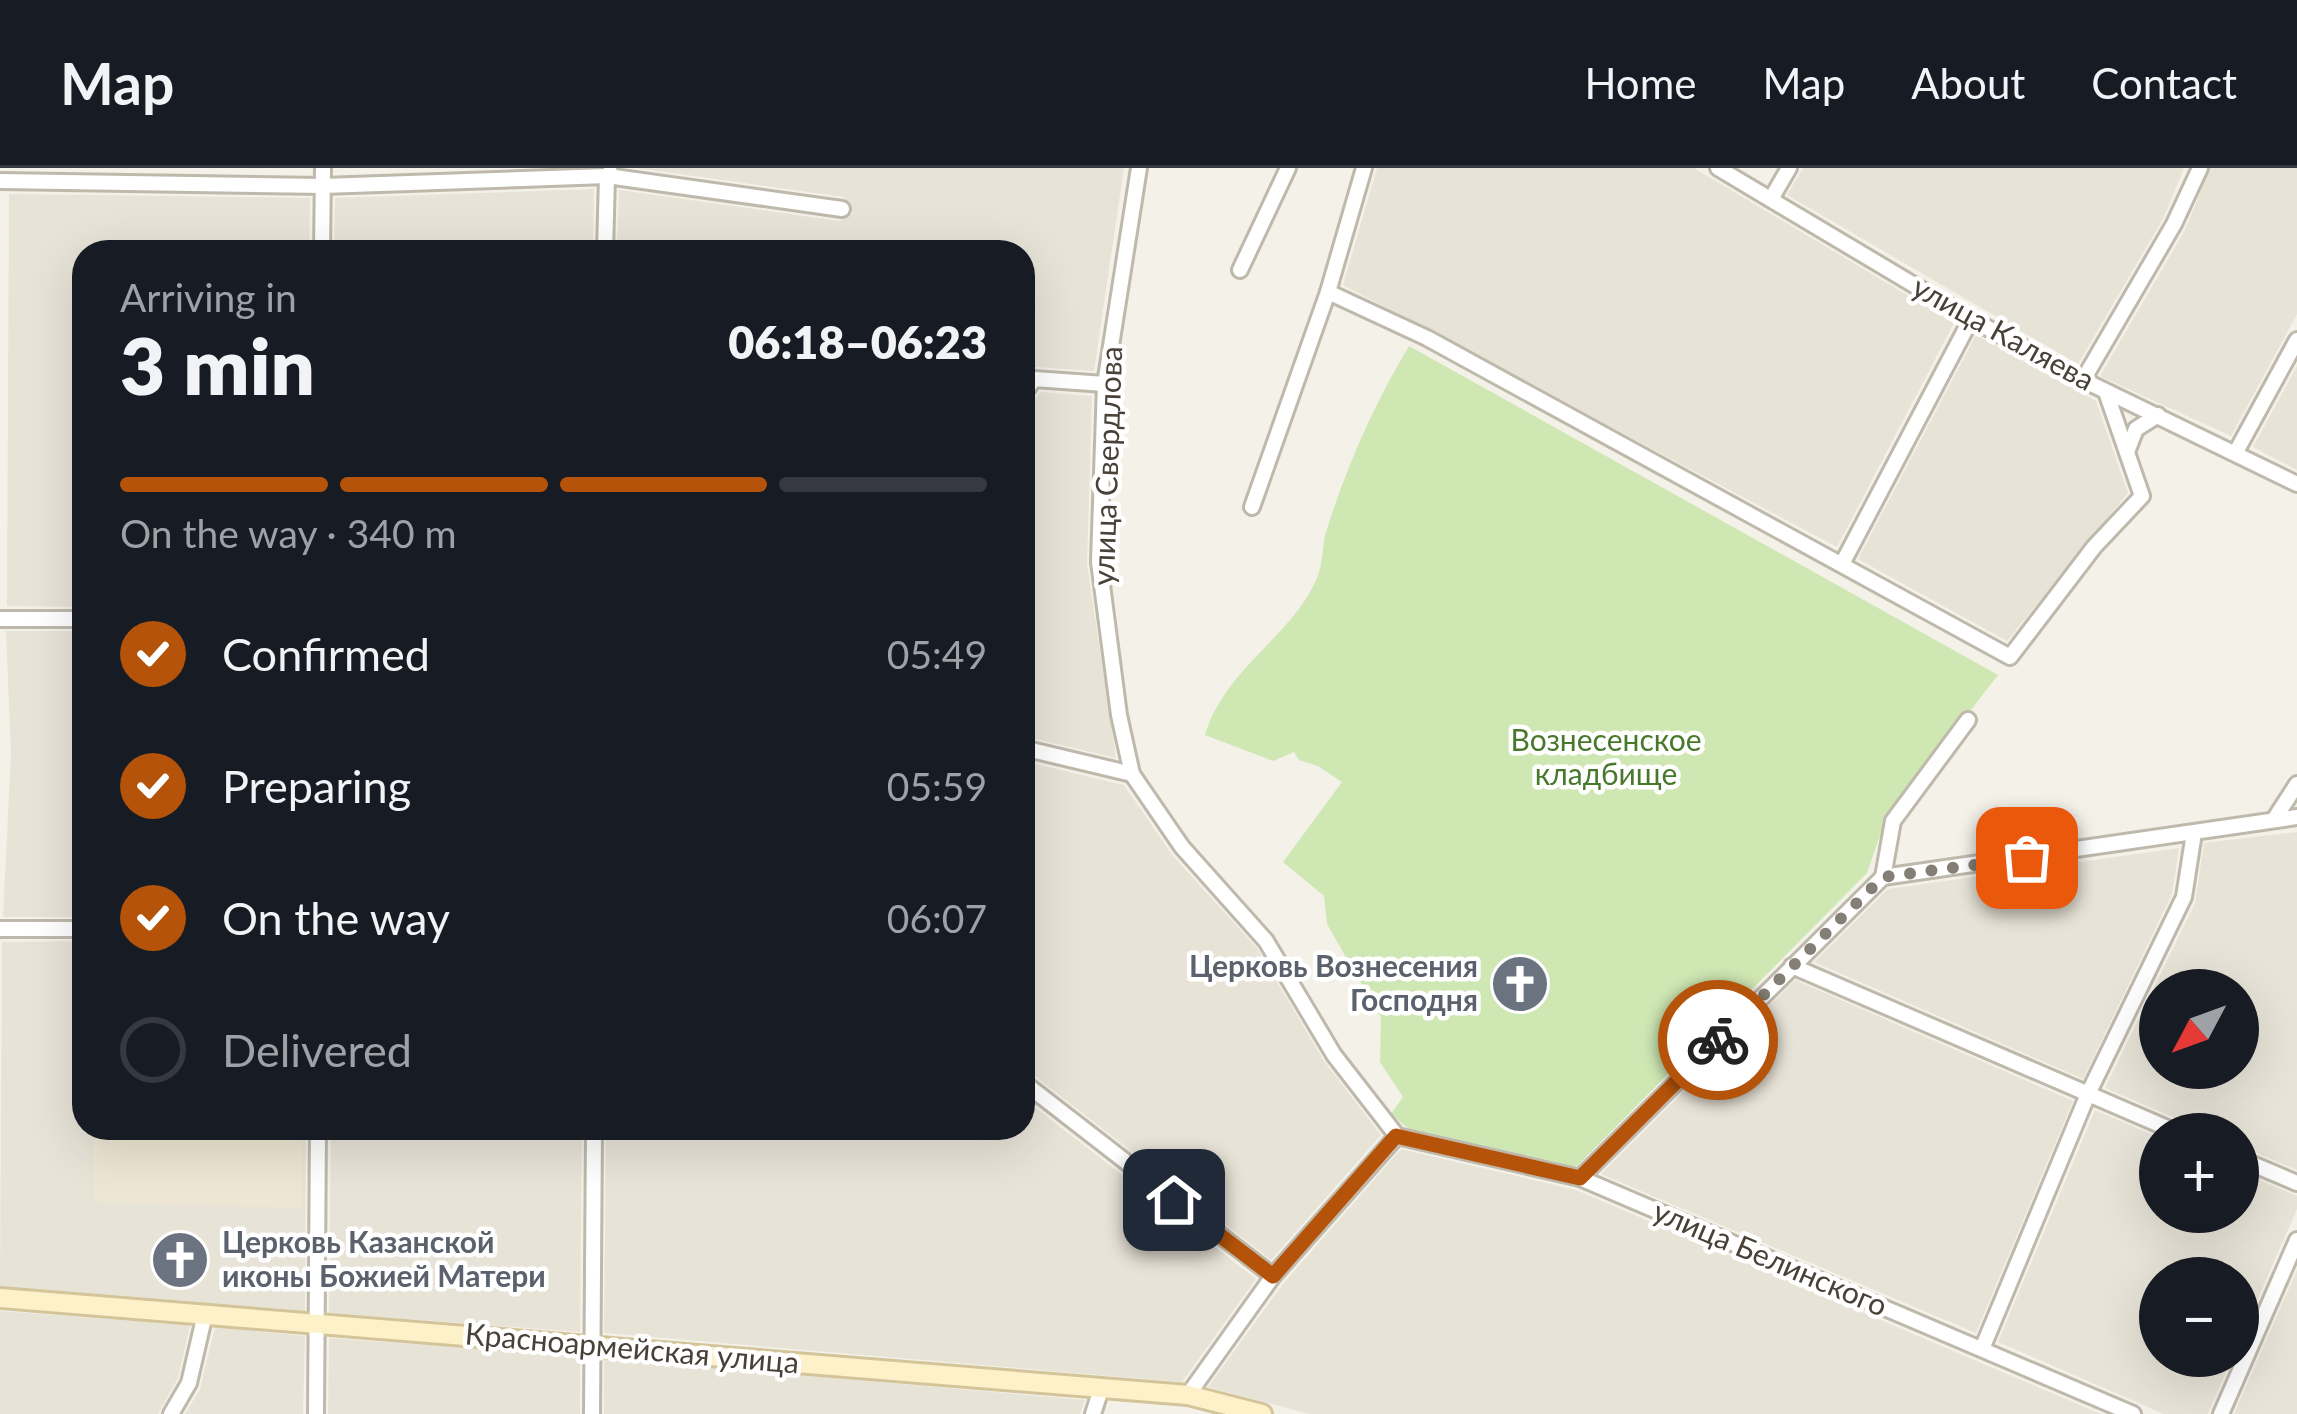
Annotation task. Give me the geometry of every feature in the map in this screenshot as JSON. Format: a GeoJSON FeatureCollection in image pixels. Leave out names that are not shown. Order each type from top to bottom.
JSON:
{"type":"FeatureCollection","features":[{"type":"Feature","properties":{"kind":"main road","name":"Красноармейская улица"},"geometry":{"type":"LineString","coordinates":[[0,1298],[1188,1395],[1262,1414]]}},
{"type":"Feature","properties":{"kind":"street"},"geometry":{"type":"LineString","coordinates":[[322,240],[323,168]]}},
{"type":"Feature","properties":{"kind":"street","name":"улица Свердлова"},"geometry":{"type":"LineString","coordinates":[[1139,168],[1105,384],[1099,562],[1119,715],[1132,774],[1182,847],[1266,940],[1334,1054],[1396,1136]]}},
{"type":"Feature","properties":{"kind":"street"},"geometry":{"type":"LineString","coordinates":[[1240,270],[1288,168]]}},
{"type":"Feature","properties":{"kind":"street"},"geometry":{"type":"LineString","coordinates":[[1252,508],[1328,292],[1364,168]]}},
{"type":"Feature","properties":{"kind":"street","name":"улица Каляева"},"geometry":{"type":"LineString","coordinates":[[1718,168],[1971,319],[2106,392],[2297,484]]}},
{"type":"Feature","properties":{"kind":"street"},"geometry":{"type":"LineString","coordinates":[[1771,199],[1789,168]]}},
{"type":"Feature","properties":{"kind":"street"},"geometry":{"type":"LineString","coordinates":[[2083,380],[2174,224],[2200,168]]}},
{"type":"Feature","properties":{"kind":"street"},"geometry":{"type":"LineString","coordinates":[[606,240],[610,172]]}},
{"type":"Feature","properties":{"kind":"street"},"geometry":{"type":"LineString","coordinates":[[0,181],[323,186],[610,172],[842,209]]}},
{"type":"Feature","properties":{"kind":"street"},"geometry":{"type":"LineString","coordinates":[[1328,292],[1427,338],[2010,657],[2094,547],[2142,496],[2106,392]]}},
{"type":"Feature","properties":{"kind":"street"},"geometry":{"type":"LineString","coordinates":[[1842,564],[1971,319]]}},
{"type":"Feature","properties":{"kind":"street"},"geometry":{"type":"LineString","coordinates":[[2236,452],[2297,340]]}},
{"type":"Feature","properties":{"kind":"street"},"geometry":{"type":"LineString","coordinates":[[1035,379],[1105,384]]}},
{"type":"Feature","properties":{"kind":"street"},"geometry":{"type":"LineString","coordinates":[[2127,452],[2137,429],[2158,415]]}},
{"type":"Feature","properties":{"kind":"street"},"geometry":{"type":"LineString","coordinates":[[0,619],[72,619]]}},
{"type":"Feature","properties":{"kind":"street"},"geometry":{"type":"LineString","coordinates":[[1580,1178],[1883,877],[1894,821],[1968,720]]}},
{"type":"Feature","properties":{"kind":"street"},"geometry":{"type":"LineString","coordinates":[[1035,751],[1132,774]]}},
{"type":"Feature","properties":{"kind":"street"},"geometry":{"type":"LineString","coordinates":[[2275,818],[2297,784]]}},
{"type":"Feature","properties":{"kind":"street"},"geometry":{"type":"LineString","coordinates":[[1883,877],[2297,817]]}},
{"type":"Feature","properties":{"kind":"street"},"geometry":{"type":"LineString","coordinates":[[1982,1348],[2089,1094],[2184,897],[2194,833]]}},
{"type":"Feature","properties":{"kind":"street"},"geometry":{"type":"LineString","coordinates":[[0,929],[72,929]]}},
{"type":"Feature","properties":{"kind":"street"},"geometry":{"type":"LineString","coordinates":[[1792,966],[2139,1116]]}},
{"type":"Feature","properties":{"kind":"street"},"geometry":{"type":"LineString","coordinates":[[1035,1091],[1273,1276]]}},
{"type":"Feature","properties":{"kind":"street"},"geometry":{"type":"LineString","coordinates":[[1188,1395],[1273,1276],[1396,1136]]}},
{"type":"Feature","properties":{"kind":"street","name":"улица Белинского"},"geometry":{"type":"LineString","coordinates":[[1396,1136],[1580,1178],[2133,1414]]}},
{"type":"Feature","properties":{"kind":"street"},"geometry":{"type":"LineString","coordinates":[[316,1414],[318,1140]]}},
{"type":"Feature","properties":{"kind":"street"},"geometry":{"type":"LineString","coordinates":[[592,1414],[594,1140]]}},
{"type":"Feature","properties":{"kind":"street"},"geometry":{"type":"LineString","coordinates":[[2259,1167],[2297,1183]]}},
{"type":"Feature","properties":{"kind":"street"},"geometry":{"type":"LineString","coordinates":[[2221,1414],[2297,1240]]}},
{"type":"Feature","properties":{"kind":"street"},"geometry":{"type":"LineString","coordinates":[[171,1414],[189,1383],[205,1314]]}},
{"type":"Feature","properties":{"kind":"street"},"geometry":{"type":"LineString","coordinates":[[1093,1414],[1101,1389]]}},
{"type":"Feature","properties":{"kind":"shaded area"},"geometry":{"type":"Polygon","coordinates":[[[636,168],[1124,168],[1094,371],[1035,367],[1035,240],[617,240],[619,190],[840,221],[853,213],[844,197],[636,168]]]}},
{"type":"Feature","properties":{"kind":"shaded area"},"geometry":{"type":"Polygon","coordinates":[[[1377,168],[1694,168],[1954,323],[1837,547],[1343,285],[1377,168]]]}},
{"type":"Feature","properties":{"kind":"shaded area"},"geometry":{"type":"Polygon","coordinates":[[[1803,168],[2184,168],[2163,219],[2078,364],[1787,195],[1803,168]]]}},
{"type":"Feature","properties":{"kind":"shaded area"},"geometry":{"type":"Polygon","coordinates":[[[2210,168],[2297,168],[2297,314],[2231,436],[2100,376],[2185,230],[2210,168]]]}},
{"type":"Feature","properties":{"kind":"shaded area"},"geometry":{"type":"Polygon","coordinates":[[[594,189],[593,240],[334,240],[335,198],[594,189]]]}},
{"type":"Feature","properties":{"kind":"shaded area"},"geometry":{"type":"Polygon","coordinates":[[[9,194],[310,198],[309,240],[72,240],[72,607],[7,606],[9,194]]]}},
{"type":"Feature","properties":{"kind":"shaded area"},"geometry":{"type":"Polygon","coordinates":[[[1976,335],[2096,401],[2128,493],[2007,641],[1858,559],[1976,335]]]}},
{"type":"Feature","properties":{"kind":"shaded area"},"geometry":{"type":"Polygon","coordinates":[[[2297,366],[2297,470],[2253,447],[2297,366]]]}},
{"type":"Feature","properties":{"kind":"shaded area"},"geometry":{"type":"Polygon","coordinates":[[[1040,392],[1092,396],[1087,564],[1116,758],[1035,739],[1035,399],[1040,392]]]}},
{"type":"Feature","properties":{"kind":"shaded area"},"geometry":{"type":"Polygon","coordinates":[[[6,631],[72,631],[72,917],[3,917],[11,754],[6,631]]]}},
{"type":"Feature","properties":{"kind":"shaded area"},"geometry":{"type":"Polygon","coordinates":[[[1035,764],[1124,785],[1173,856],[1257,948],[1324,1061],[1381,1135],[1271,1260],[1035,1076],[1035,764]]]}},
{"type":"Feature","properties":{"kind":"shaded area"},"geometry":{"type":"Polygon","coordinates":[[[2297,832],[2297,1170],[2259,1154],[2259,1113],[2163,1113],[2105,1088],[2139,1018],[2139,1089],[2259,1089],[2259,969],[2163,969],[2195,903],[2204,843],[2297,832]]]}},
{"type":"Feature","properties":{"kind":"shaded area"},"geometry":{"type":"Polygon","coordinates":[[[2179,848],[2172,894],[2083,1079],[1814,962],[1888,889],[2179,848]]]}},
{"type":"Feature","properties":{"kind":"shaded area"},"geometry":{"type":"Polygon","coordinates":[[[72,941],[72,1140],[306,1140],[305,1311],[0,1287],[2,942],[72,941]]]}},
{"type":"Feature","properties":{"kind":"shaded area"},"geometry":{"type":"Polygon","coordinates":[[[1795,980],[2073,1101],[1976,1333],[1601,1174],[1795,980]]]}},
{"type":"Feature","properties":{"kind":"shaded area"},"geometry":{"type":"Polygon","coordinates":[[[1035,1107],[1256,1279],[1182,1382],[604,1333],[606,1140],[1035,1140],[1035,1107]]]}},
{"type":"Feature","properties":{"kind":"shaded area"},"geometry":{"type":"Polygon","coordinates":[[[2095,1110],[2139,1129],[2139,1233],[2259,1233],[2259,1180],[2297,1196],[2297,1209],[2259,1296],[2259,1257],[2139,1257],[2139,1377],[2224,1377],[2208,1414],[2164,1414],[1998,1342],[2095,1110]]]}},
{"type":"Feature","properties":{"kind":"shaded area"},"geometry":{"type":"Polygon","coordinates":[[[93,1140],[302,1140],[302,1208],[94,1202],[93,1140]]]}},
{"type":"Feature","properties":{"kind":"shaded area"},"geometry":{"type":"Polygon","coordinates":[[[331,1140],[582,1140],[580,1332],[329,1313],[331,1140]]]}},
{"type":"Feature","properties":{"kind":"shaded area"},"geometry":{"type":"Polygon","coordinates":[[[1401,1149],[1576,1190],[2101,1414],[1310,1414],[1208,1387],[1283,1284],[1401,1149]]]}},
{"type":"Feature","properties":{"kind":"shaded area"},"geometry":{"type":"Polygon","coordinates":[[[2297,1270],[2297,1414],[2234,1414],[2250,1377],[2259,1377],[2259,1357],[2297,1270]]]}},
{"type":"Feature","properties":{"kind":"shaded area"},"geometry":{"type":"Polygon","coordinates":[[[0,1311],[190,1325],[178,1378],[158,1414],[0,1414],[0,1311]]]}},
{"type":"Feature","properties":{"kind":"shaded area"},"geometry":{"type":"Polygon","coordinates":[[[215,1327],[305,1336],[303,1414],[185,1414],[200,1389],[215,1327]]]}},
{"type":"Feature","properties":{"kind":"shaded area"},"geometry":{"type":"Polygon","coordinates":[[[329,1338],[580,1356],[580,1414],[328,1414],[329,1338]]]}},
{"type":"Feature","properties":{"kind":"shaded area"},"geometry":{"type":"Polygon","coordinates":[[[604,1358],[1085,1400],[1080,1414],[604,1414],[604,1358]]]}},
{"type":"Feature","properties":{"kind":"green space","name":"Вознесенское кладбище"},"geometry":{"type":"Polygon","coordinates":[[[1409,346],[1998,675],[1885,821],[1867,873],[1575,1168],[1416,1135],[1391,1114],[1403,1097],[1380,1062],[1381,1018],[1327,924],[1324,896],[1283,862],[1342,782],[1299,760],[1294,752],[1273,761],[1205,735],[1227,690],[1306,599],[1317,578],[1326,532],[1352,460],[1409,346]]]}},
{"type":"Feature","properties":{"kind":"way so far"},"geometry":{"type":"LineString","coordinates":[[1718,1040],[1883,877],[2027,858]]}},
{"type":"Feature","properties":{"kind":"place","name":"Церковь Вознесения Господня"},"geometry":{"type":"Point","coordinates":[1520,984]}},
{"type":"Feature","properties":{"kind":"place","name":"Церковь Казанской иконы Божией Матери"},"geometry":{"type":"Point","coordinates":[180,1260]}},
{"type":"Feature","properties":{"kind":"route"},"geometry":{"type":"LineString","coordinates":[[1174,1200],[1273,1276],[1396,1136],[1580,1178],[1718,1040]]}}]}
